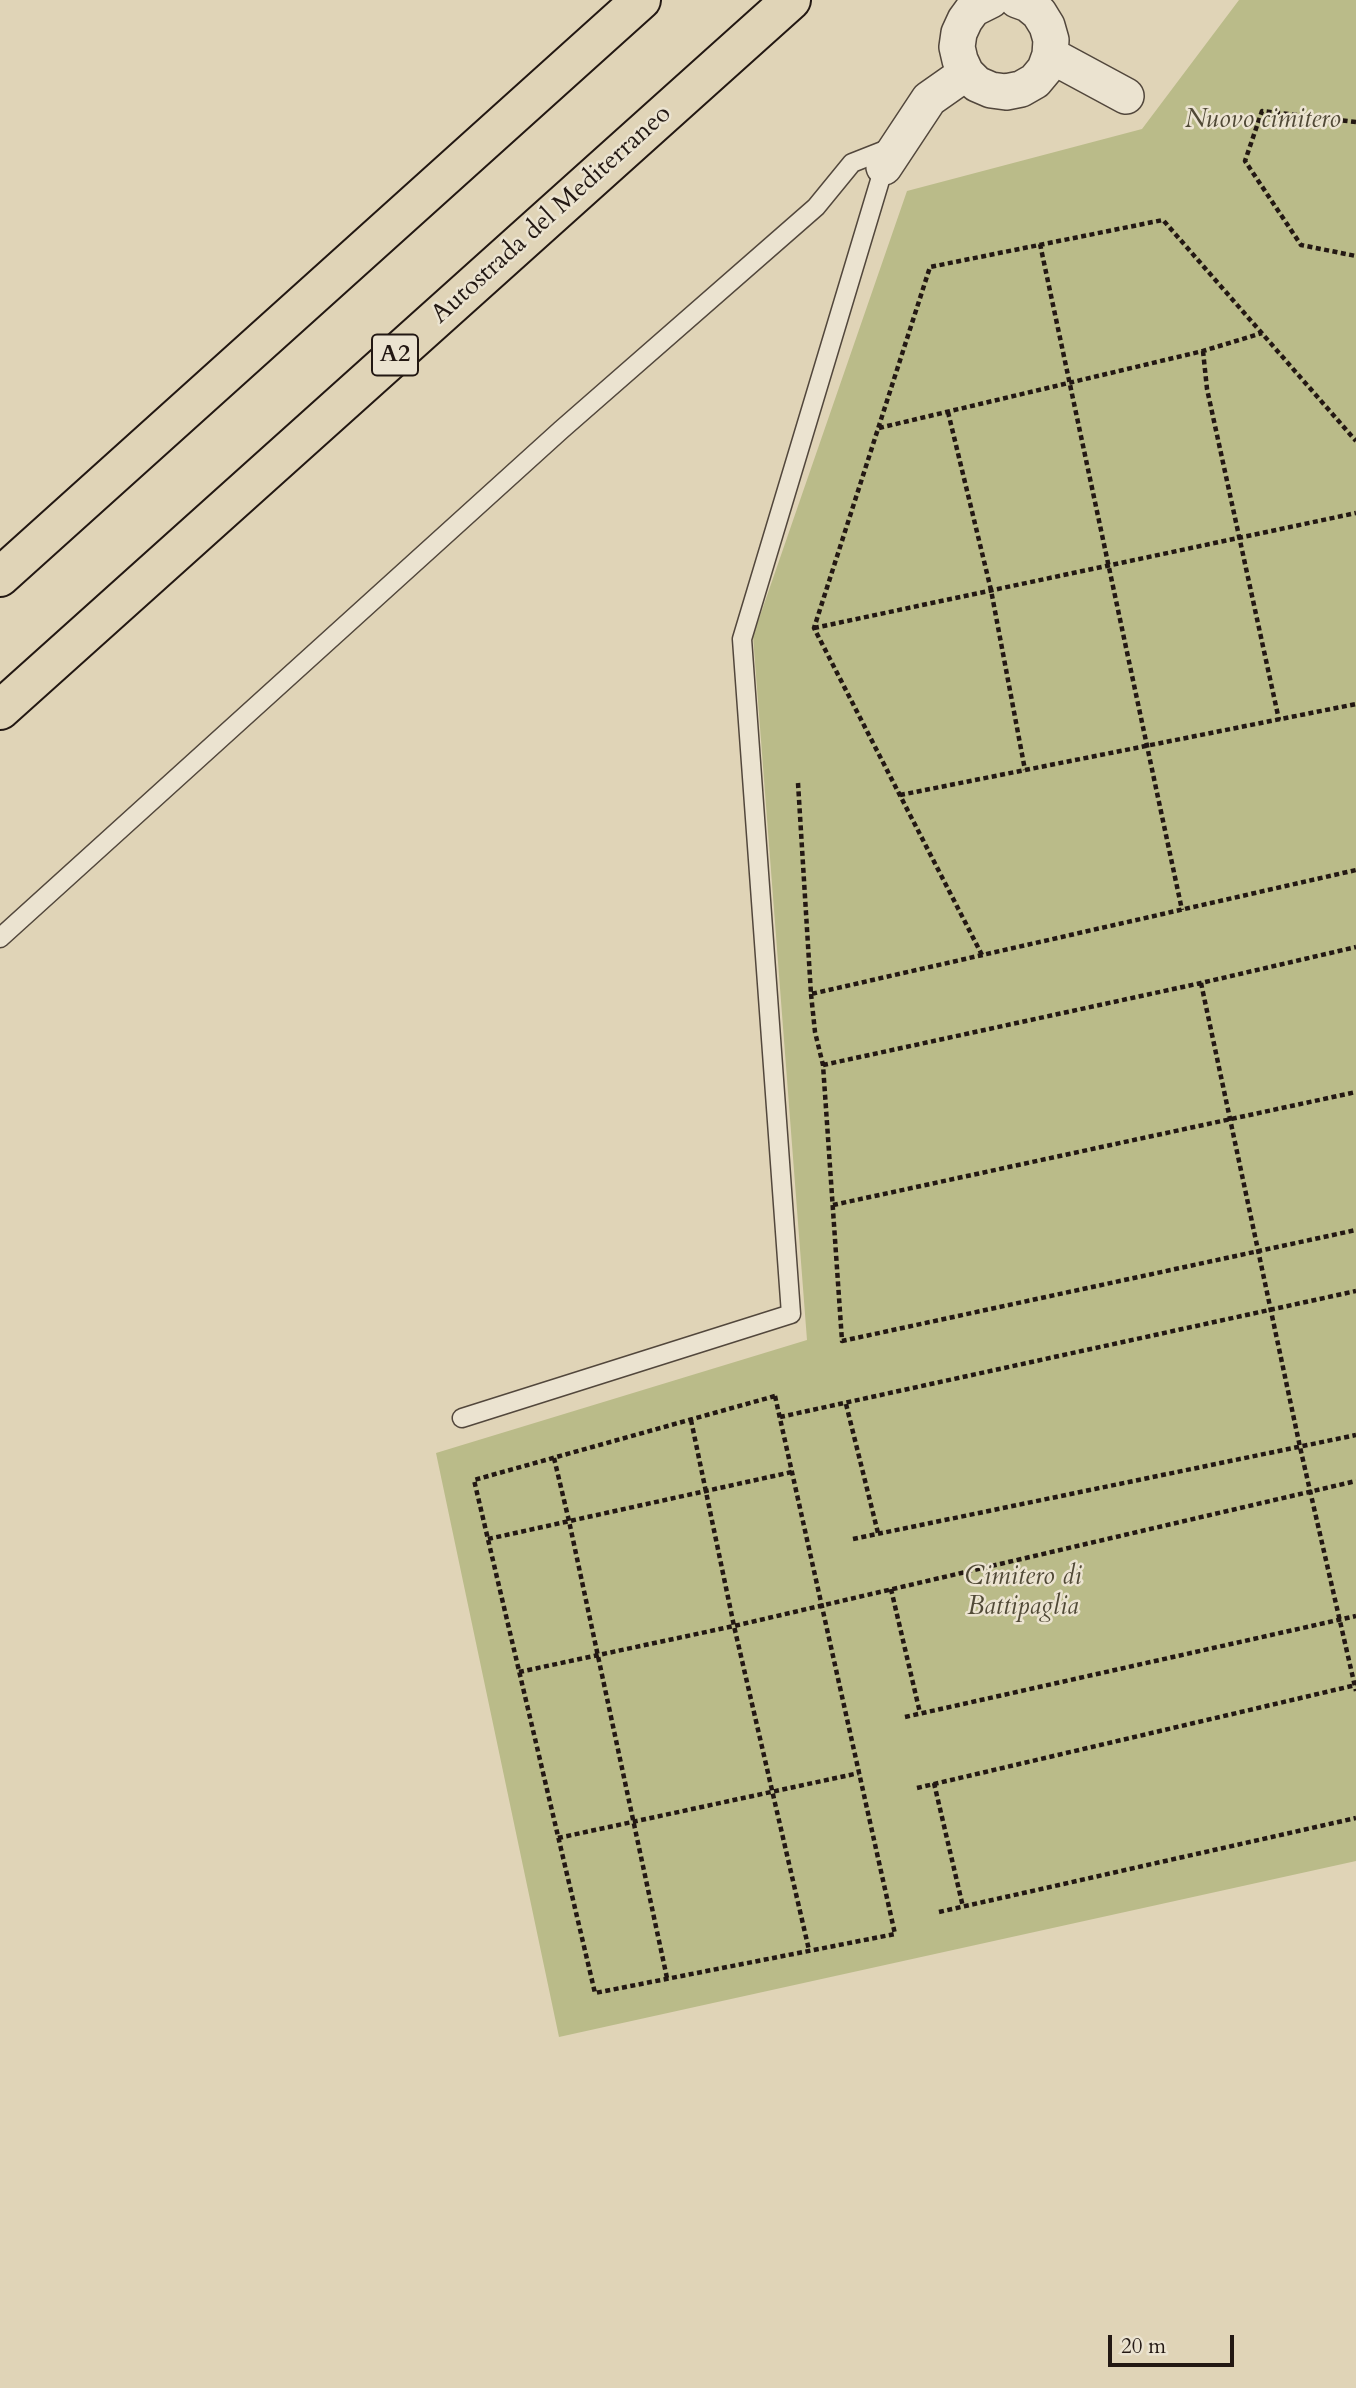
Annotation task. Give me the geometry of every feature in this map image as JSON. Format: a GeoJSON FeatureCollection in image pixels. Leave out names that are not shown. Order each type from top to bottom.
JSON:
{"type":"FeatureCollection","features":[{"type":"Feature","properties":{"kind":"highway"},"geometry":{"type":"LineString","coordinates":[[0,577],[641,0]]}},
{"type":"Feature","properties":{"kind":"highway","name":"Autostrada del Mediterraneo"},"geometry":{"type":"LineString","coordinates":[[0,710],[791,0]]}},
{"type":"Feature","properties":{"kind":"street"},"geometry":{"type":"LineString","coordinates":[[991,0],[973,9],[964,20],[957,47],[966,73],[977,84],[1006,92],[1021,89],[1035,81],[1045,69],[1050,55],[1051,40],[1043,19],[1028,4],[1017,0]]}},
{"type":"Feature","properties":{"kind":"street"},"geometry":{"type":"LineString","coordinates":[[1050,55],[1126,96]]}},
{"type":"Feature","properties":{"kind":"street"},"geometry":{"type":"LineString","coordinates":[[892,156],[929,99],[966,73]]}},
{"type":"Feature","properties":{"kind":"lane"},"geometry":{"type":"LineString","coordinates":[[0,937],[561,430],[816,207],[852,163],[892,156],[742,639],[791,1314],[462,1418]]}},
{"type":"Feature","properties":{"kind":"path"},"geometry":{"type":"LineString","coordinates":[[1356,122],[1262,111],[1245,161],[1301,245],[1356,256]]}},
{"type":"Feature","properties":{"kind":"path"},"geometry":{"type":"LineString","coordinates":[[982,955],[814,628],[930,267],[1163,220],[1356,440]]}},
{"type":"Feature","properties":{"kind":"path"},"geometry":{"type":"LineString","coordinates":[[1040,244],[1182,910]]}},
{"type":"Feature","properties":{"kind":"path"},"geometry":{"type":"LineString","coordinates":[[878,429],[1203,351],[1262,333]]}},
{"type":"Feature","properties":{"kind":"path"},"geometry":{"type":"LineString","coordinates":[[1203,351],[1207,389],[1279,720]]}},
{"type":"Feature","properties":{"kind":"path"},"geometry":{"type":"LineString","coordinates":[[948,412],[991,590],[1025,770]]}},
{"type":"Feature","properties":{"kind":"path"},"geometry":{"type":"LineString","coordinates":[[814,628],[1356,513]]}},
{"type":"Feature","properties":{"kind":"path"},"geometry":{"type":"LineString","coordinates":[[900,795],[1356,704]]}},
{"type":"Feature","properties":{"kind":"path"},"geometry":{"type":"LineString","coordinates":[[798,783],[811,993],[815,1032],[824,1065],[842,1341],[1356,1230]]}},
{"type":"Feature","properties":{"kind":"path"},"geometry":{"type":"LineString","coordinates":[[811,993],[1356,870]]}},
{"type":"Feature","properties":{"kind":"path"},"geometry":{"type":"LineString","coordinates":[[824,1065],[1356,947]]}},
{"type":"Feature","properties":{"kind":"path"},"geometry":{"type":"LineString","coordinates":[[918,1788],[1356,1687],[1300,1447],[1201,983]]}},
{"type":"Feature","properties":{"kind":"path"},"geometry":{"type":"LineString","coordinates":[[833,1205],[1356,1092]]}},
{"type":"Feature","properties":{"kind":"path"},"geometry":{"type":"LineString","coordinates":[[780,1417],[1356,1292]]}},
{"type":"Feature","properties":{"kind":"path"},"geometry":{"type":"LineString","coordinates":[[775,1396],[895,1934],[595,1993],[474,1480],[691,1420],[775,1396]]}},
{"type":"Feature","properties":{"kind":"path"},"geometry":{"type":"LineString","coordinates":[[846,1404],[878,1534]]}},
{"type":"Feature","properties":{"kind":"path"},"geometry":{"type":"LineString","coordinates":[[691,1420],[734,1626],[810,1950]]}},
{"type":"Feature","properties":{"kind":"path"},"geometry":{"type":"LineString","coordinates":[[853,1539],[1356,1435]]}},
{"type":"Feature","properties":{"kind":"path"},"geometry":{"type":"LineString","coordinates":[[554,1458],[667,1978]]}},
{"type":"Feature","properties":{"kind":"path"},"geometry":{"type":"LineString","coordinates":[[488,1539],[792,1472]]}},
{"type":"Feature","properties":{"kind":"path"},"geometry":{"type":"LineString","coordinates":[[519,1672],[734,1626],[1356,1481]]}},
{"type":"Feature","properties":{"kind":"path"},"geometry":{"type":"LineString","coordinates":[[891,1589],[920,1713]]}},
{"type":"Feature","properties":{"kind":"path"},"geometry":{"type":"LineString","coordinates":[[905,1717],[1356,1616]]}},
{"type":"Feature","properties":{"kind":"path"},"geometry":{"type":"LineString","coordinates":[[558,1838],[859,1773]]}},
{"type":"Feature","properties":{"kind":"path"},"geometry":{"type":"LineString","coordinates":[[934,1783],[963,1907]]}},
{"type":"Feature","properties":{"kind":"path"},"geometry":{"type":"LineString","coordinates":[[939,1912],[1356,1818]]}},
{"type":"Feature","properties":{"kind":"green space","name":"Cimitero di Battipaglia"},"geometry":{"type":"Polygon","coordinates":[[[1239,0],[1356,0],[1356,1861],[559,2037],[436,1453],[807,1340],[753,636],[907,191],[1142,129],[1239,0]]]}},
{"type":"Feature","properties":{"kind":"park label","name":"Nuovo cimitero"},"geometry":{"type":"Point","coordinates":[1263,121]}}]}
